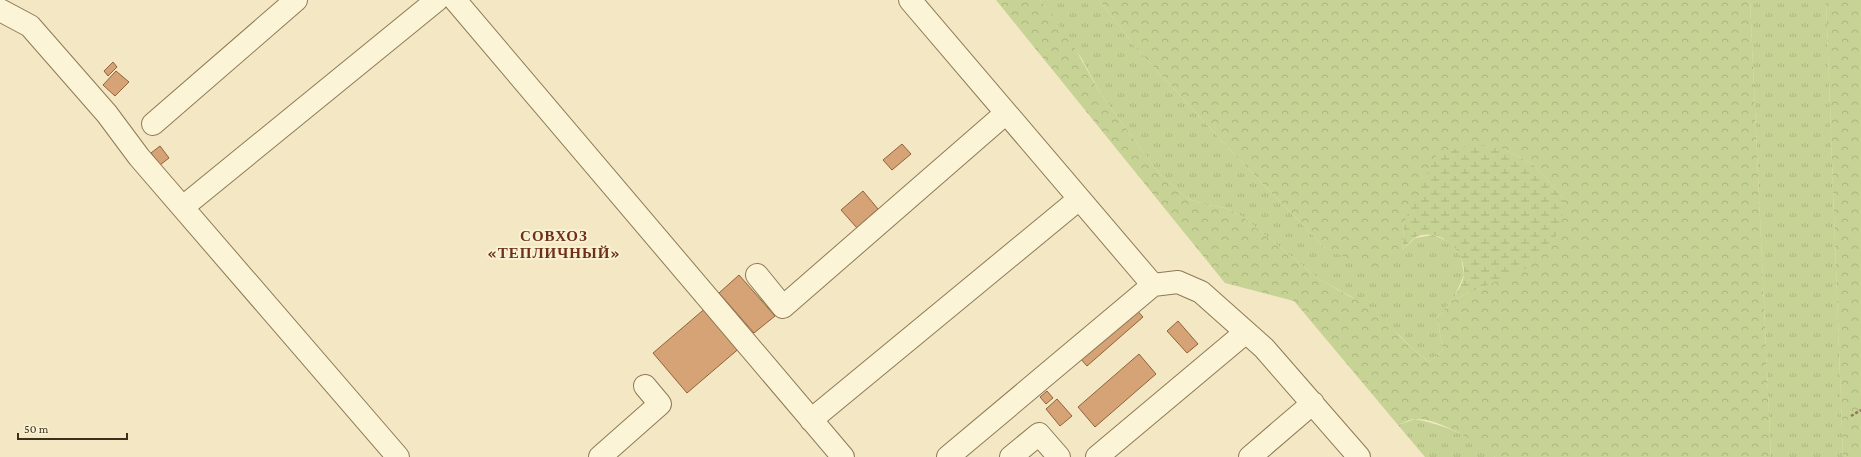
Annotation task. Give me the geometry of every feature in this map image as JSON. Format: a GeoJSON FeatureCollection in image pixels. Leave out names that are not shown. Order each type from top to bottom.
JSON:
{"type":"FeatureCollection","features":[{"type":"Feature","properties":{"kind":"lane"},"geometry":{"type":"LineString","coordinates":[[153,124],[296,0]]}},
{"type":"Feature","properties":{"kind":"lane"},"geometry":{"type":"LineString","coordinates":[[183,207],[437,0]]}},
{"type":"Feature","properties":{"kind":"lane"},"geometry":{"type":"LineString","coordinates":[[454,0],[843,457]]}},
{"type":"Feature","properties":{"kind":"lane"},"geometry":{"type":"LineString","coordinates":[[910,0],[1153,285]]}},
{"type":"Feature","properties":{"kind":"lane"},"geometry":{"type":"LineString","coordinates":[[0,10],[30,26],[107,114],[139,156],[398,457]]}},
{"type":"Feature","properties":{"kind":"lane"},"geometry":{"type":"LineString","coordinates":[[757,274],[783,307],[1006,113]]}},
{"type":"Feature","properties":{"kind":"lane"},"geometry":{"type":"LineString","coordinates":[[811,420],[1079,199]]}},
{"type":"Feature","properties":{"kind":"lane"},"geometry":{"type":"LineString","coordinates":[[948,457],[1153,285],[1178,282],[1202,292],[1264,348],[1359,457]]}},
{"type":"Feature","properties":{"kind":"lane"},"geometry":{"type":"LineString","coordinates":[[1097,457],[1246,332]]}},
{"type":"Feature","properties":{"kind":"lane"},"geometry":{"type":"LineString","coordinates":[[600,457],[660,404],[645,386]]}},
{"type":"Feature","properties":{"kind":"lane"},"geometry":{"type":"LineString","coordinates":[[1250,457],[1313,403]]}},
{"type":"Feature","properties":{"kind":"lane"},"geometry":{"type":"LineString","coordinates":[[1011,457],[1039,434],[1059,457]]}},
{"type":"Feature","properties":{"kind":"path"},"geometry":{"type":"LineString","coordinates":[[1851,416],[1861,410]]}},
{"type":"Feature","properties":{"kind":"green space"},"geometry":{"type":"Polygon","coordinates":[[[996,0],[1040,0],[1072,43],[1100,93],[1158,172],[1188,199],[1207,205],[1226,208],[1243,217],[1319,279],[1369,307],[1414,350],[1429,362],[1443,350],[1437,317],[1453,300],[1490,284],[1565,200],[1533,164],[1504,149],[1404,222],[1402,250],[1375,270],[1326,249],[1235,155],[1136,48],[1099,0],[1750,0],[1771,457],[1495,457],[1469,438],[1446,426],[1434,422],[1424,419],[1415,419],[1398,425],[1294,301],[1225,283],[996,0]]]}},
{"type":"Feature","properties":{"kind":"green space"},"geometry":{"type":"Polygon","coordinates":[[[1040,0],[1099,0],[1136,48],[1235,155],[1326,249],[1402,250],[1415,238],[1433,235],[1450,242],[1461,257],[1464,275],[1453,300],[1437,317],[1443,350],[1429,362],[1352,297],[1319,279],[1243,217],[1226,208],[1207,205],[1188,199],[1173,186],[1158,172],[1100,93],[1082,59],[1040,0]]]}},
{"type":"Feature","properties":{"kind":"green space"},"geometry":{"type":"Polygon","coordinates":[[[1750,0],[1826,0],[1843,457],[1771,457],[1750,0]]]}},
{"type":"Feature","properties":{"kind":"green space"},"geometry":{"type":"Polygon","coordinates":[[[1826,0],[1861,0],[1861,457],[1843,457],[1826,0]]]}},
{"type":"Feature","properties":{"kind":"green space"},"geometry":{"type":"Polygon","coordinates":[[[1475,144],[1504,149],[1533,164],[1565,200],[1559,232],[1527,268],[1453,300],[1464,277],[1463,265],[1456,249],[1442,238],[1434,235],[1425,235],[1416,237],[1402,250],[1404,222],[1437,154],[1475,144]]]}},
{"type":"Feature","properties":{"kind":"green space"},"geometry":{"type":"Polygon","coordinates":[[[1415,419],[1458,432],[1477,443],[1495,457],[1425,457],[1398,425],[1415,419]]]}},
{"type":"Feature","properties":{"kind":"building"},"geometry":{"type":"Polygon","coordinates":[[[113,62],[117,67],[108,76],[104,71],[113,62]]]}},
{"type":"Feature","properties":{"kind":"building"},"geometry":{"type":"Polygon","coordinates":[[[116,71],[129,82],[115,96],[103,85],[116,71]]]}},
{"type":"Feature","properties":{"kind":"building"},"geometry":{"type":"Polygon","coordinates":[[[902,144],[911,154],[892,170],[883,160],[902,144]]]}},
{"type":"Feature","properties":{"kind":"building"},"geometry":{"type":"Polygon","coordinates":[[[160,146],[169,158],[160,165],[151,153],[160,146]]]}},
{"type":"Feature","properties":{"kind":"building"},"geometry":{"type":"Polygon","coordinates":[[[863,191],[878,209],[857,228],[841,210],[863,191]]]}},
{"type":"Feature","properties":{"kind":"building"},"geometry":{"type":"Polygon","coordinates":[[[739,275],[775,316],[754,333],[719,293],[739,275]]]}},
{"type":"Feature","properties":{"kind":"building"},"geometry":{"type":"Polygon","coordinates":[[[708,306],[742,346],[687,393],[653,353],[708,306]]]}},
{"type":"Feature","properties":{"kind":"building"},"geometry":{"type":"Polygon","coordinates":[[[1134,307],[1143,317],[1087,366],[1078,356],[1134,307]]]}},
{"type":"Feature","properties":{"kind":"building"},"geometry":{"type":"Polygon","coordinates":[[[1178,321],[1198,344],[1187,353],[1167,331],[1178,321]]]}},
{"type":"Feature","properties":{"kind":"building"},"geometry":{"type":"Polygon","coordinates":[[[1139,354],[1156,374],[1095,427],[1078,407],[1139,354]]]}},
{"type":"Feature","properties":{"kind":"building"},"geometry":{"type":"Polygon","coordinates":[[[1047,391],[1053,398],[1046,404],[1040,397],[1047,391]]]}},
{"type":"Feature","properties":{"kind":"building"},"geometry":{"type":"Polygon","coordinates":[[[1057,399],[1072,416],[1060,426],[1046,409],[1057,399]]]}},
{"type":"Feature","properties":{"kind":"district","name":"СОВХОЗ «ТЕПЛИЧНЫЙ»"},"geometry":{"type":"Point","coordinates":[554,244]}}]}
